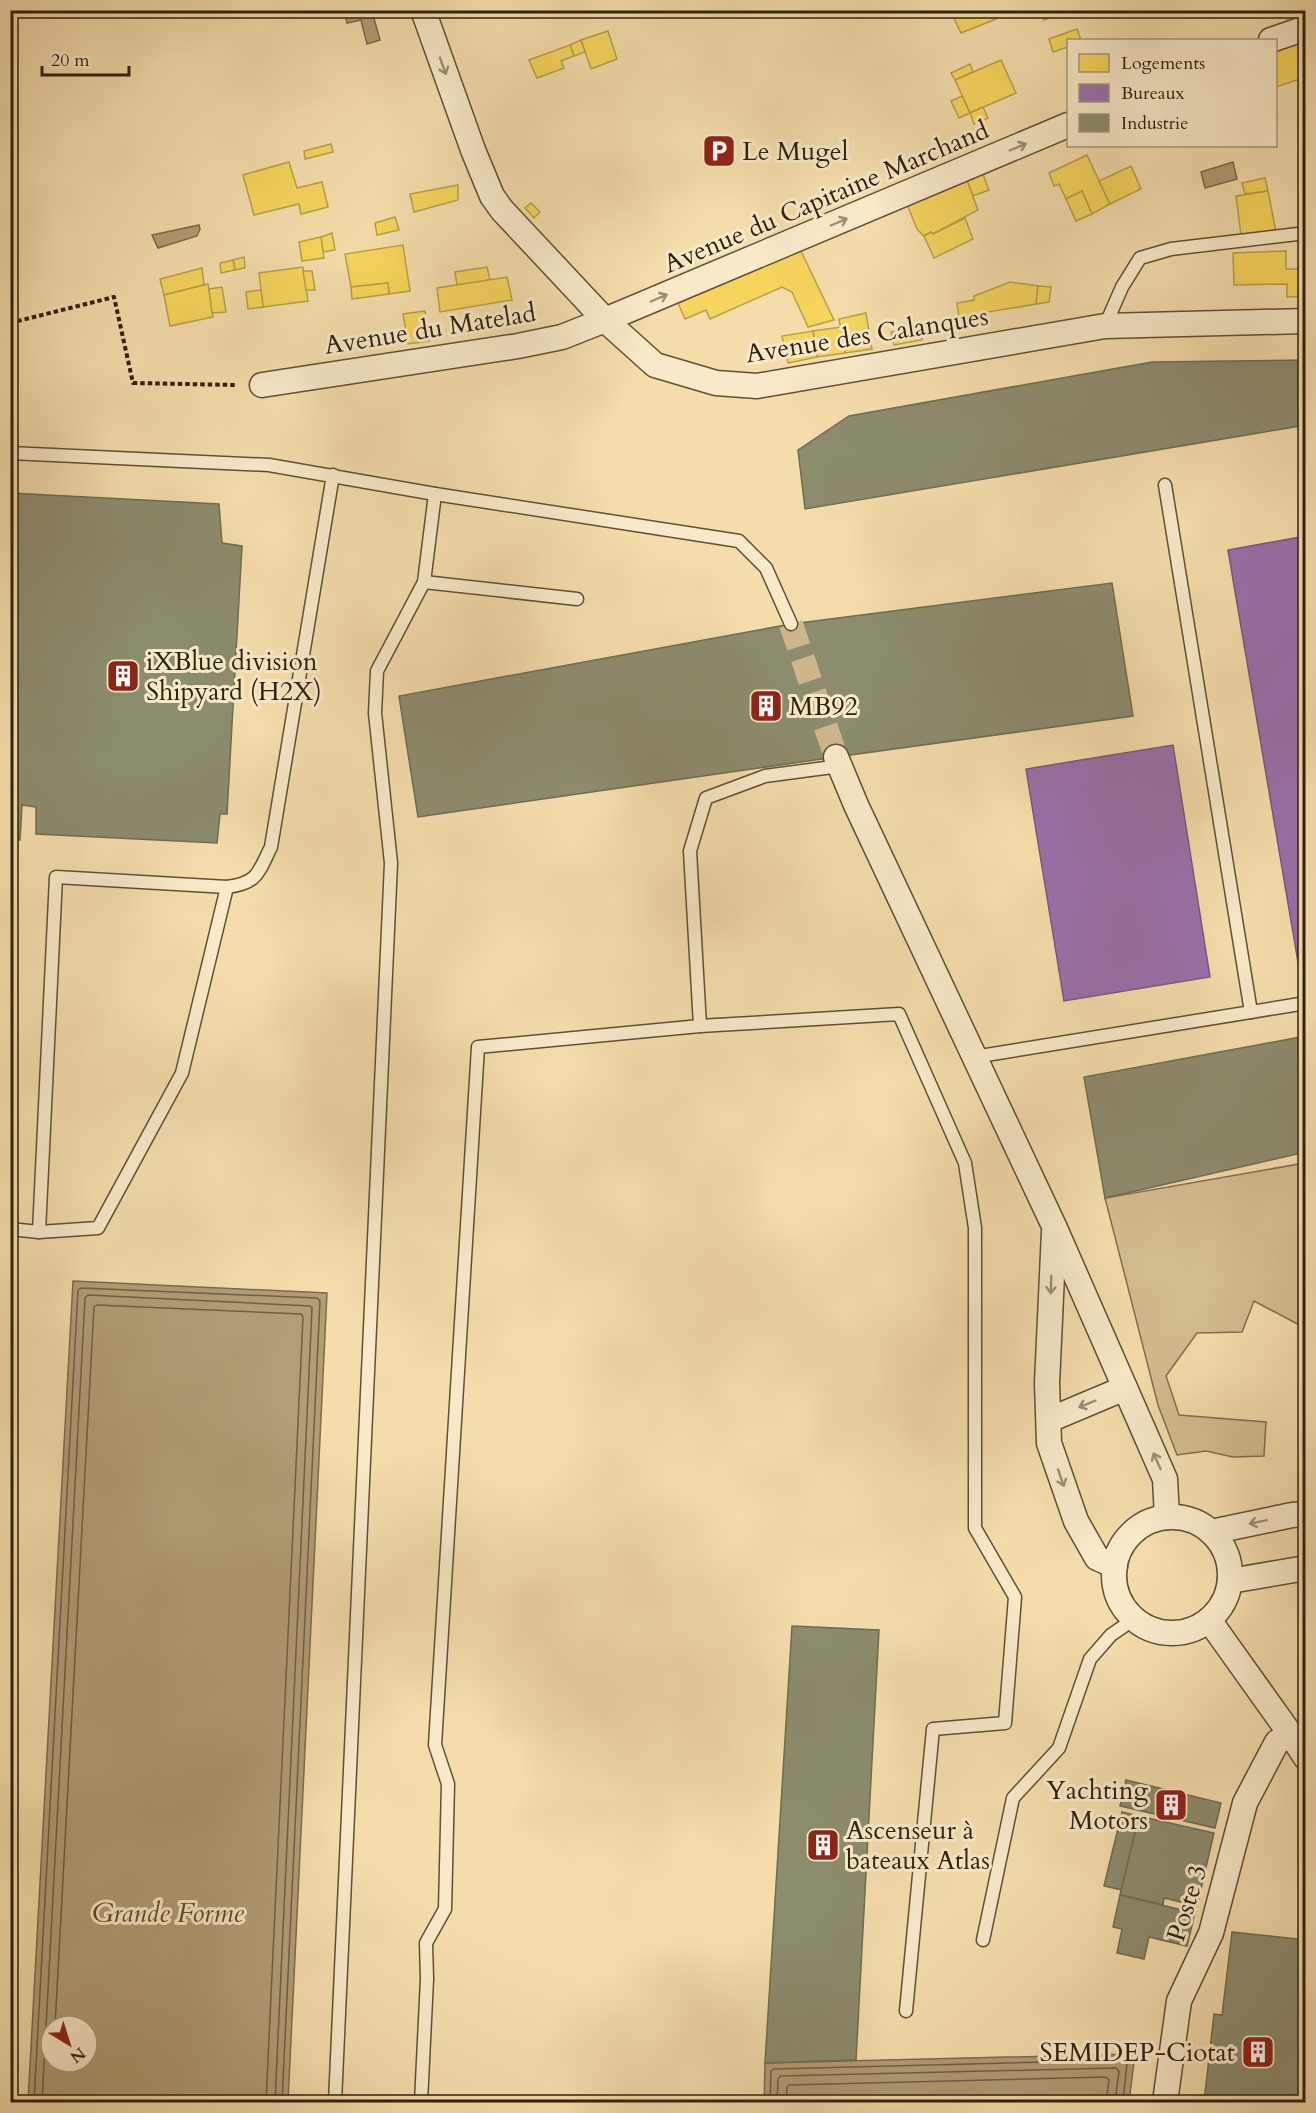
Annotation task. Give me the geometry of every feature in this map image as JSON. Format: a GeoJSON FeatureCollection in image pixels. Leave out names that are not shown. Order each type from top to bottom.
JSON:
{"type":"FeatureCollection","features":[{"type":"Feature","properties":{"kind":"street","name":"Avenue des Calanques"},"geometry":{"type":"LineString","coordinates":[[423,10],[472,150],[492,196],[502,210],[605,320],[655,365],[716,383],[757,386],[1105,326],[1305,321]]}},
{"type":"Feature","properties":{"kind":"street"},"geometry":{"type":"LineString","coordinates":[[1274,39],[1305,28]]}},
{"type":"Feature","properties":{"kind":"street","name":"Avenue du Capitaine Marchand"},"geometry":{"type":"LineString","coordinates":[[605,320],[1067,125]]}},
{"type":"Feature","properties":{"kind":"street","name":"Avenue du Matelad"},"geometry":{"type":"LineString","coordinates":[[262,385],[518,346],[562,337],[605,320]]}},
{"type":"Feature","properties":{"kind":"street"},"geometry":{"type":"LineString","coordinates":[[838,761],[860,815],[1054,1226],[1165,1479],[1167,1517]]}},
{"type":"Feature","properties":{"kind":"street"},"geometry":{"type":"LineString","coordinates":[[1054,1226],[1047,1383],[1049,1443],[1076,1521],[1097,1558],[1115,1566]]}},
{"type":"Feature","properties":{"kind":"street"},"geometry":{"type":"LineString","coordinates":[[1049,1420],[1125,1388]]}},
{"type":"Feature","properties":{"kind":"street"},"geometry":{"type":"LineString","coordinates":[[1211,1532],[1305,1514]]}},
{"type":"Feature","properties":{"kind":"street"},"geometry":{"type":"LineString","coordinates":[[1167,1517],[1186,1518],[1204,1526],[1211,1532],[1218,1538],[1227,1555],[1231,1573],[1228,1592],[1220,1609],[1209,1620],[1189,1631],[1170,1633],[1151,1630],[1134,1619],[1122,1604],[1115,1586],[1115,1566],[1121,1548],[1133,1533],[1149,1522],[1167,1517]]}},
{"type":"Feature","properties":{"kind":"street"},"geometry":{"type":"LineString","coordinates":[[1230,1581],[1305,1568]]}},
{"type":"Feature","properties":{"kind":"street"},"geometry":{"type":"LineString","coordinates":[[1209,1620],[1305,1758]]}},
{"type":"Feature","properties":{"kind":"street","name":"Poste 3"},"geometry":{"type":"LineString","coordinates":[[1165,2103],[1179,2001],[1211,1934],[1245,1803],[1277,1742],[1291,1735]]}},
{"type":"Feature","properties":{"kind":"lane"},"geometry":{"type":"LineString","coordinates":[[1105,326],[1122,287],[1140,258],[1171,249],[1305,233]]}},
{"type":"Feature","properties":{"kind":"lane"},"geometry":{"type":"LineString","coordinates":[[10,453],[269,465],[435,494],[739,541],[766,568],[791,624]]}},
{"type":"Feature","properties":{"kind":"lane"},"geometry":{"type":"LineString","coordinates":[[39,1232],[56,877],[227,887],[244,885],[257,875],[271,847],[333,475]]}},
{"type":"Feature","properties":{"kind":"lane"},"geometry":{"type":"LineString","coordinates":[[1165,485],[1251,1012]]}},
{"type":"Feature","properties":{"kind":"lane"},"geometry":{"type":"LineString","coordinates":[[335,2103],[392,863],[375,713],[377,671],[424,582],[435,494]]}},
{"type":"Feature","properties":{"kind":"lane"},"geometry":{"type":"LineString","coordinates":[[424,582],[577,599]]}},
{"type":"Feature","properties":{"kind":"lane"},"geometry":{"type":"LineString","coordinates":[[700,1026],[690,851],[706,798],[765,776],[838,761]]}},
{"type":"Feature","properties":{"kind":"lane"},"geometry":{"type":"LineString","coordinates":[[10,1229],[39,1232],[98,1228],[182,1073],[227,887]]}},
{"type":"Feature","properties":{"kind":"lane"},"geometry":{"type":"LineString","coordinates":[[974,1057],[1305,1003]]}},
{"type":"Feature","properties":{"kind":"lane"},"geometry":{"type":"LineString","coordinates":[[421,2103],[427,1979],[426,1942],[445,1909],[448,1784],[435,1745],[478,1047],[700,1026],[899,1014],[964,1163],[975,1228],[975,1528],[1015,1597],[1005,1723],[933,1729],[906,2011]]}},
{"type":"Feature","properties":{"kind":"lane"},"geometry":{"type":"LineString","coordinates":[[984,1940],[1013,1798],[1059,1748],[1090,1659],[1111,1635],[1134,1619]]}},
{"type":"Feature","properties":{"kind":"path"},"geometry":{"type":"LineString","coordinates":[[10,323],[114,297],[133,383],[262,385]]}},
{"type":"Feature","properties":{"kind":"shaded area"},"geometry":{"type":"Polygon","coordinates":[[[1305,1163],[1305,1328],[1254,1301],[1242,1332],[1197,1333],[1166,1376],[1179,1415],[1266,1422],[1264,1456],[1233,1457],[1206,1451],[1177,1455],[1158,1405],[1105,1198],[1305,1163]]]}},
{"type":"Feature","properties":{"kind":"water"},"geometry":{"type":"Polygon","coordinates":[[[344,11],[372,11],[380,40],[367,44],[361,20],[347,23],[344,11]]]}},
{"type":"Feature","properties":{"kind":"water"},"geometry":{"type":"Polygon","coordinates":[[[1233,162],[1237,179],[1205,188],[1201,172],[1233,162]]]}},
{"type":"Feature","properties":{"kind":"water"},"geometry":{"type":"Polygon","coordinates":[[[199,225],[197,236],[158,248],[152,235],[199,225]]]}},
{"type":"Feature","properties":{"kind":"water","name":"Grande Forme"},"geometry":{"type":"Polygon","coordinates":[[[73,1281],[327,1293],[288,2102],[28,2102],[73,1281]]]}},
{"type":"Feature","properties":{"kind":"water"},"geometry":{"type":"Polygon","coordinates":[[[1135,2054],[1129,2102],[764,2102],[765,2063],[1135,2054]]]}},
{"type":"Feature","properties":{"kind":"building: Logements"},"geometry":{"type":"Polygon","coordinates":[[[950,10],[992,10],[996,19],[961,33],[950,10]]]}},
{"type":"Feature","properties":{"kind":"building: Logements"},"geometry":{"type":"Polygon","coordinates":[[[1041,10],[1071,10],[1044,20],[1041,10]]]}},
{"type":"Feature","properties":{"kind":"building: Logements"},"geometry":{"type":"Polygon","coordinates":[[[1284,10],[1304,10],[1306,17],[1288,22],[1284,10]]]}},
{"type":"Feature","properties":{"kind":"building: Logements"},"geometry":{"type":"Polygon","coordinates":[[[1077,29],[1081,39],[1067,39],[1067,47],[1053,52],[1049,39],[1077,29]]]}},
{"type":"Feature","properties":{"kind":"building: Logements"},"geometry":{"type":"Polygon","coordinates":[[[608,31],[617,59],[591,69],[581,40],[608,31]]]}},
{"type":"Feature","properties":{"kind":"building: Logements"},"geometry":{"type":"Polygon","coordinates":[[[581,40],[585,52],[574,56],[570,45],[581,40]]]}},
{"type":"Feature","properties":{"kind":"building: Logements"},"geometry":{"type":"Polygon","coordinates":[[[1306,40],[1306,60],[1302,61],[1306,77],[1277,87],[1277,45],[1306,40]]]}},
{"type":"Feature","properties":{"kind":"building: Logements"},"geometry":{"type":"Polygon","coordinates":[[[570,45],[574,56],[561,61],[564,68],[537,78],[529,60],[570,45]]]}},
{"type":"Feature","properties":{"kind":"building: Logements"},"geometry":{"type":"Polygon","coordinates":[[[1001,60],[1016,93],[970,113],[955,80],[1001,60]]]}},
{"type":"Feature","properties":{"kind":"building: Logements"},"geometry":{"type":"Polygon","coordinates":[[[970,64],[973,72],[955,80],[951,73],[970,64]]]}},
{"type":"Feature","properties":{"kind":"building: Logements"},"geometry":{"type":"Polygon","coordinates":[[[962,96],[970,113],[959,118],[951,101],[962,96]]]}},
{"type":"Feature","properties":{"kind":"building: Logements"},"geometry":{"type":"Polygon","coordinates":[[[983,107],[988,118],[974,124],[970,113],[983,107]]]}},
{"type":"Feature","properties":{"kind":"building: Logements"},"geometry":{"type":"Polygon","coordinates":[[[331,144],[333,152],[305,159],[304,151],[331,144]]]}},
{"type":"Feature","properties":{"kind":"building: Logements"},"geometry":{"type":"Polygon","coordinates":[[[1087,155],[1110,204],[1092,214],[1082,191],[1066,199],[1059,184],[1054,186],[1049,173],[1087,155]]]}},
{"type":"Feature","properties":{"kind":"building: Logements"},"geometry":{"type":"Polygon","coordinates":[[[289,162],[297,188],[322,182],[328,207],[301,214],[299,204],[254,215],[243,175],[289,162]]]}},
{"type":"Feature","properties":{"kind":"building: Logements"},"geometry":{"type":"Polygon","coordinates":[[[1131,166],[1141,189],[1110,204],[1099,181],[1131,166]]]}},
{"type":"Feature","properties":{"kind":"building: Logements"},"geometry":{"type":"Polygon","coordinates":[[[982,172],[989,190],[973,196],[966,178],[982,172]]]}},
{"type":"Feature","properties":{"kind":"building: Logements"},"geometry":{"type":"Polygon","coordinates":[[[966,178],[978,210],[933,234],[931,232],[924,236],[917,229],[906,202],[966,178]]]}},
{"type":"Feature","properties":{"kind":"building: Logements"},"geometry":{"type":"Polygon","coordinates":[[[1265,178],[1268,191],[1245,194],[1242,183],[1265,178]]]}},
{"type":"Feature","properties":{"kind":"building: Logements"},"geometry":{"type":"Polygon","coordinates":[[[458,185],[458,200],[414,212],[410,194],[458,185]]]}},
{"type":"Feature","properties":{"kind":"building: Logements"},"geometry":{"type":"Polygon","coordinates":[[[1082,191],[1092,214],[1076,221],[1066,199],[1082,191]]]}},
{"type":"Feature","properties":{"kind":"building: Logements"},"geometry":{"type":"Polygon","coordinates":[[[1268,191],[1276,232],[1241,235],[1236,196],[1268,191]]]}},
{"type":"Feature","properties":{"kind":"building: Logements"},"geometry":{"type":"Polygon","coordinates":[[[531,203],[540,212],[534,218],[525,208],[531,203]]]}},
{"type":"Feature","properties":{"kind":"building: Logements"},"geometry":{"type":"Polygon","coordinates":[[[395,217],[399,230],[377,235],[375,223],[395,217]]]}},
{"type":"Feature","properties":{"kind":"building: Logements"},"geometry":{"type":"Polygon","coordinates":[[[965,218],[973,239],[934,258],[924,236],[965,218]]]}},
{"type":"Feature","properties":{"kind":"building: Logements"},"geometry":{"type":"Polygon","coordinates":[[[332,233],[335,250],[323,252],[321,237],[332,233]]]}},
{"type":"Feature","properties":{"kind":"building: Logements"},"geometry":{"type":"Polygon","coordinates":[[[321,237],[324,258],[302,261],[299,242],[321,237]]]}},
{"type":"Feature","properties":{"kind":"building: Logements"},"geometry":{"type":"Polygon","coordinates":[[[403,245],[410,291],[389,294],[388,283],[351,287],[345,254],[403,245]]]}},
{"type":"Feature","properties":{"kind":"building: Logements"},"geometry":{"type":"Polygon","coordinates":[[[800,249],[834,320],[808,327],[792,292],[782,287],[710,319],[706,310],[685,319],[678,303],[800,249]]]}},
{"type":"Feature","properties":{"kind":"building: Logements"},"geometry":{"type":"Polygon","coordinates":[[[1286,251],[1286,269],[1303,269],[1304,296],[1287,297],[1287,284],[1234,285],[1233,253],[1286,251]]]}},
{"type":"Feature","properties":{"kind":"building: Logements"},"geometry":{"type":"Polygon","coordinates":[[[244,257],[245,268],[235,270],[233,260],[244,257]]]}},
{"type":"Feature","properties":{"kind":"building: Logements"},"geometry":{"type":"Polygon","coordinates":[[[233,260],[235,270],[221,273],[220,263],[233,260]]]}},
{"type":"Feature","properties":{"kind":"building: Logements"},"geometry":{"type":"Polygon","coordinates":[[[303,267],[308,301],[263,307],[259,273],[303,267]]]}},
{"type":"Feature","properties":{"kind":"building: Logements"},"geometry":{"type":"Polygon","coordinates":[[[487,267],[490,280],[457,285],[455,272],[487,267]]]}},
{"type":"Feature","properties":{"kind":"building: Logements"},"geometry":{"type":"Polygon","coordinates":[[[202,268],[204,285],[164,295],[160,279],[202,268]]]}},
{"type":"Feature","properties":{"kind":"building: Logements"},"geometry":{"type":"Polygon","coordinates":[[[303,271],[312,271],[315,290],[306,290],[303,271]]]}},
{"type":"Feature","properties":{"kind":"building: Logements"},"geometry":{"type":"Polygon","coordinates":[[[507,277],[512,300],[440,312],[437,288],[507,277]]]}},
{"type":"Feature","properties":{"kind":"building: Logements"},"geometry":{"type":"Polygon","coordinates":[[[1010,282],[1038,286],[1036,304],[959,317],[957,303],[974,300],[974,296],[1010,282]]]}},
{"type":"Feature","properties":{"kind":"building: Logements"},"geometry":{"type":"Polygon","coordinates":[[[388,283],[389,294],[352,299],[351,287],[388,283]]]}},
{"type":"Feature","properties":{"kind":"building: Logements"},"geometry":{"type":"Polygon","coordinates":[[[208,284],[213,317],[170,326],[164,295],[208,284]]]}},
{"type":"Feature","properties":{"kind":"building: Logements"},"geometry":{"type":"Polygon","coordinates":[[[1038,286],[1051,287],[1049,302],[1036,304],[1038,286]]]}},
{"type":"Feature","properties":{"kind":"building: Logements"},"geometry":{"type":"Polygon","coordinates":[[[222,287],[226,312],[212,313],[209,289],[222,287]]]}},
{"type":"Feature","properties":{"kind":"building: Logements"},"geometry":{"type":"Polygon","coordinates":[[[261,290],[263,307],[248,309],[246,292],[261,290]]]}},
{"type":"Feature","properties":{"kind":"building: Logements"},"geometry":{"type":"Polygon","coordinates":[[[425,311],[429,341],[408,344],[403,314],[425,311]]]}},
{"type":"Feature","properties":{"kind":"building: Logements"},"geometry":{"type":"Polygon","coordinates":[[[866,313],[872,349],[845,353],[839,319],[866,313]]]}},
{"type":"Feature","properties":{"kind":"building: Logements"},"geometry":{"type":"Polygon","coordinates":[[[841,327],[845,353],[817,357],[813,331],[841,327]]]}},
{"type":"Feature","properties":{"kind":"building: Logements"},"geometry":{"type":"Polygon","coordinates":[[[920,328],[922,340],[894,345],[891,332],[920,328]]]}},
{"type":"Feature","properties":{"kind":"building: Logements"},"geometry":{"type":"Polygon","coordinates":[[[813,331],[817,357],[788,363],[782,336],[813,331]]]}},
{"type":"Feature","properties":{"kind":"building: Bureaux"},"geometry":{"type":"Polygon","coordinates":[[[1306,536],[1306,961],[1298,962],[1228,550],[1306,536]]]}},
{"type":"Feature","properties":{"kind":"building: Bureaux"},"geometry":{"type":"Polygon","coordinates":[[[1173,745],[1210,977],[1064,1001],[1026,769],[1173,745]]]}},
{"type":"Feature","properties":{"kind":"building: Industrie"},"geometry":{"type":"Polygon","coordinates":[[[1306,360],[1306,425],[805,509],[798,450],[849,416],[1152,362],[1306,360]]]}},
{"type":"Feature","properties":{"kind":"building: Industrie","name":"iXBlue division Shipyard (H2X)"},"geometry":{"type":"Polygon","coordinates":[[[10,493],[219,504],[222,543],[242,546],[227,814],[220,814],[217,843],[36,834],[36,807],[22,805],[20,840],[10,840],[10,493]]]}},
{"type":"Feature","properties":{"kind":"building: Industrie","name":"MB92"},"geometry":{"type":"Polygon","coordinates":[[[1112,583],[1133,716],[418,817],[399,696],[791,624],[1112,583]]]}},
{"type":"Feature","properties":{"kind":"building: Industrie"},"geometry":{"type":"Polygon","coordinates":[[[1306,1036],[1306,1152],[1105,1198],[1084,1077],[1306,1036]]]}},
{"type":"Feature","properties":{"kind":"building: Industrie","name":"Ascenseur à bateaux Atlas"},"geometry":{"type":"Polygon","coordinates":[[[792,1626],[879,1630],[856,2060],[765,2063],[792,1626]]]}},
{"type":"Feature","properties":{"kind":"building: Industrie","name":"Yachting Motors"},"geometry":{"type":"Polygon","coordinates":[[[1126,1780],[1221,1803],[1215,1828],[1120,1806],[1126,1780]]]}},
{"type":"Feature","properties":{"kind":"building: Industrie"},"geometry":{"type":"Polygon","coordinates":[[[1122,1812],[1139,1816],[1122,1890],[1104,1886],[1122,1812]]]}},
{"type":"Feature","properties":{"kind":"building: Industrie"},"geometry":{"type":"Polygon","coordinates":[[[1139,1816],[1214,1833],[1197,1906],[1164,1898],[1163,1905],[1120,1895],[1139,1816]]]}},
{"type":"Feature","properties":{"kind":"building: Industrie"},"geometry":{"type":"Polygon","coordinates":[[[1120,1895],[1195,1913],[1187,1946],[1149,1937],[1144,1959],[1117,1953],[1122,1929],[1113,1927],[1120,1895]]]}},
{"type":"Feature","properties":{"kind":"building: Industrie","name":"SEMIDEP-Ciotat"},"geometry":{"type":"Polygon","coordinates":[[[1232,1932],[1306,1940],[1306,2088],[1304,2102],[1204,2102],[1214,2014],[1222,2015],[1232,1932]]]}},
{"type":"Feature","properties":{"kind":"tunnel"},"geometry":{"type":"LineString","coordinates":[[791,624],[836,757]]}},
{"type":"Feature","properties":{"kind":"place","name":"Le Mugel"},"geometry":{"type":"Point","coordinates":[719,151]}},
{"type":"Feature","properties":{"kind":"place","name":"iXBlue division Shipyard (H2X)"},"geometry":{"type":"Point","coordinates":[123,676]}},
{"type":"Feature","properties":{"kind":"place","name":"MB92"},"geometry":{"type":"Point","coordinates":[766,706]}},
{"type":"Feature","properties":{"kind":"place","name":"Yachting Motors"},"geometry":{"type":"Point","coordinates":[1171,1805]}},
{"type":"Feature","properties":{"kind":"place","name":"Ascenseur à bateaux Atlas"},"geometry":{"type":"Point","coordinates":[823,1845]}},
{"type":"Feature","properties":{"kind":"place","name":"SEMIDEP-Ciotat"},"geometry":{"type":"Point","coordinates":[1258,2052]}}]}
